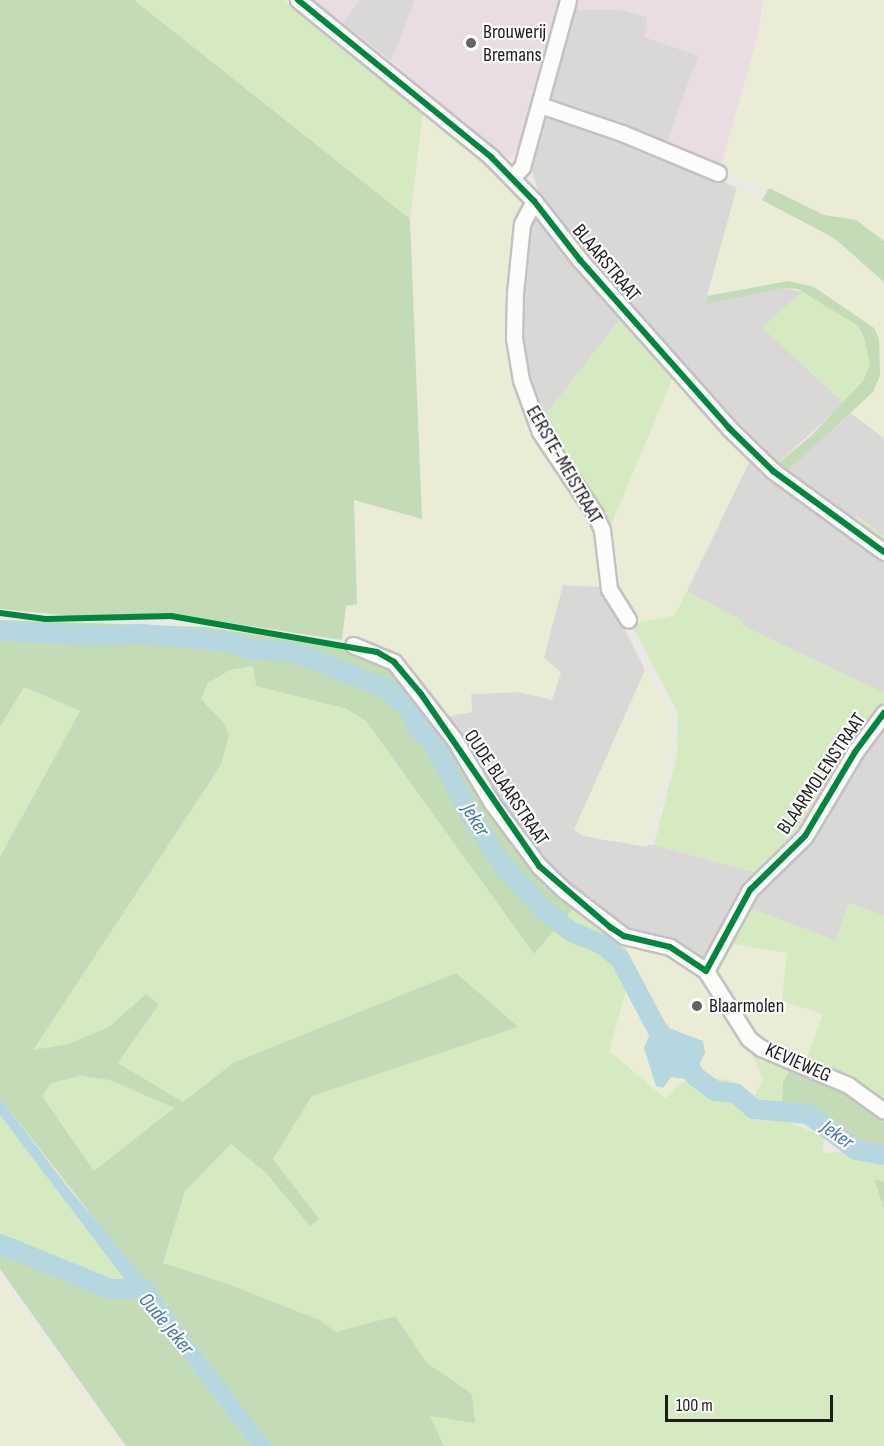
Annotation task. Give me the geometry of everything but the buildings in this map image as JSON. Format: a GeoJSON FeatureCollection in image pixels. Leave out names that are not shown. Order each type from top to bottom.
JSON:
{"type":"FeatureCollection","features":[{"type":"Feature","properties":{"kind":"street","name":"BLAARSTRAAT"},"geometry":{"type":"LineString","coordinates":[[298,0],[512,178],[534,201],[580,261],[729,428],[782,478],[884,552]]}},
{"type":"Feature","properties":{"kind":"street"},"geometry":{"type":"LineString","coordinates":[[512,178],[522,167],[568,0]]}},
{"type":"Feature","properties":{"kind":"street"},"geometry":{"type":"LineString","coordinates":[[540,105],[622,132],[718,173]]}},
{"type":"Feature","properties":{"kind":"street","name":"EERSTE-MEISTRAAT"},"geometry":{"type":"LineString","coordinates":[[534,201],[522,224],[515,293],[514,338],[521,380],[540,432],[595,514],[602,530],[609,589],[628,620]]}},
{"type":"Feature","properties":{"kind":"street","name":"OUDE BLAARSTRAAT"},"geometry":{"type":"LineString","coordinates":[[353,645],[394,662],[454,740],[492,803],[547,874],[624,936],[670,947],[706,971]]}},
{"type":"Feature","properties":{"kind":"street","name":"BLAARMOLENSTRAAT"},"geometry":{"type":"LineString","coordinates":[[706,971],[750,890],[805,836],[855,752],[884,713]]}},
{"type":"Feature","properties":{"kind":"street","name":"KEVIEWEG"},"geometry":{"type":"LineString","coordinates":[[706,971],[749,1039],[761,1048],[848,1085],[884,1111]]}},
{"type":"Feature","properties":{"kind":"shaded area"},"geometry":{"type":"Polygon","coordinates":[[[311,0],[360,0],[342,22],[311,0]]]}},
{"type":"Feature","properties":{"kind":"shaded area"},"geometry":{"type":"Polygon","coordinates":[[[360,0],[415,0],[391,61],[342,22],[360,0]]]}},
{"type":"Feature","properties":{"kind":"shaded area"},"geometry":{"type":"Polygon","coordinates":[[[415,0],[560,0],[518,156],[505,159],[391,61],[415,0]]]}},
{"type":"Feature","properties":{"kind":"shaded area"},"geometry":{"type":"Polygon","coordinates":[[[575,0],[763,0],[759,32],[720,170],[666,146],[698,56],[644,37],[647,17],[622,10],[574,10],[575,0]]]}},
{"type":"Feature","properties":{"kind":"shaded area"},"geometry":{"type":"Polygon","coordinates":[[[574,10],[622,10],[647,17],[698,56],[666,146],[549,100],[574,10]]]}},
{"type":"Feature","properties":{"kind":"shaded area"},"geometry":{"type":"Polygon","coordinates":[[[548,114],[629,140],[737,188],[705,303],[785,288],[803,292],[762,327],[844,403],[777,464],[734,423],[602,278],[541,201],[531,167],[548,114]]]}},
{"type":"Feature","properties":{"kind":"shaded area"},"geometry":{"type":"Polygon","coordinates":[[[535,216],[621,318],[540,422],[520,345],[528,223],[535,216]]]}},
{"type":"Feature","properties":{"kind":"shaded area"},"geometry":{"type":"Polygon","coordinates":[[[849,412],[884,438],[884,536],[857,516],[850,522],[786,472],[849,412]]]}},
{"type":"Feature","properties":{"kind":"shaded area"},"geometry":{"type":"Polygon","coordinates":[[[750,460],[800,501],[884,557],[884,693],[741,625],[742,621],[687,591],[750,460]]]}},
{"type":"Feature","properties":{"kind":"shaded area"},"geometry":{"type":"Polygon","coordinates":[[[563,585],[604,587],[645,670],[575,830],[603,840],[654,845],[758,873],[708,960],[678,943],[615,925],[551,871],[516,826],[444,717],[472,712],[471,694],[519,692],[552,699],[544,657],[563,585]]]}},
{"type":"Feature","properties":{"kind":"shaded area"},"geometry":{"type":"Polygon","coordinates":[[[884,726],[884,916],[849,903],[836,941],[747,907],[761,887],[812,840],[843,784],[884,726]]]}},
{"type":"Feature","properties":{"kind":"green space"},"geometry":{"type":"Polygon","coordinates":[[[0,0],[134,0],[410,219],[422,519],[354,500],[357,604],[346,606],[342,640],[172,614],[73,616],[0,609],[0,0]]]}},
{"type":"Feature","properties":{"kind":"green space"},"geometry":{"type":"Polygon","coordinates":[[[134,0],[285,0],[423,112],[410,219],[134,0]]]}},
{"type":"Feature","properties":{"kind":"green space"},"geometry":{"type":"Polygon","coordinates":[[[763,0],[884,0],[884,241],[856,220],[824,215],[720,170],[759,32],[763,0]]]}},
{"type":"Feature","properties":{"kind":"green space"},"geometry":{"type":"Polygon","coordinates":[[[423,112],[511,185],[521,199],[514,269],[513,364],[593,518],[604,587],[563,585],[544,657],[561,673],[552,700],[519,692],[471,694],[472,712],[444,717],[387,652],[342,640],[346,606],[357,604],[354,499],[422,518],[410,219],[423,112]]]}},
{"type":"Feature","properties":{"kind":"green space"},"geometry":{"type":"Polygon","coordinates":[[[737,188],[834,238],[884,282],[884,438],[849,412],[873,392],[879,338],[814,287],[763,283],[707,296],[737,188]]]}},
{"type":"Feature","properties":{"kind":"green space"},"geometry":{"type":"Polygon","coordinates":[[[769,188],[824,215],[856,220],[884,241],[884,282],[834,238],[762,200],[769,188]]]}},
{"type":"Feature","properties":{"kind":"green space"},"geometry":{"type":"Polygon","coordinates":[[[788,281],[814,287],[874,328],[879,339],[880,376],[873,392],[786,472],[777,464],[811,436],[863,381],[870,364],[864,337],[858,326],[798,289],[785,288],[705,304],[707,296],[788,281]]]}},
{"type":"Feature","properties":{"kind":"green space"},"geometry":{"type":"Polygon","coordinates":[[[803,292],[858,326],[869,349],[870,364],[863,381],[844,403],[762,327],[803,292]]]}},
{"type":"Feature","properties":{"kind":"green space"},"geometry":{"type":"Polygon","coordinates":[[[621,318],[674,375],[609,530],[609,561],[635,624],[675,615],[687,591],[743,621],[741,625],[884,693],[884,711],[814,816],[758,873],[654,845],[677,754],[678,713],[611,585],[604,529],[540,422],[621,318]]]}},
{"type":"Feature","properties":{"kind":"green space"},"geometry":{"type":"Polygon","coordinates":[[[674,375],[750,460],[675,615],[635,624],[609,561],[609,530],[674,375]]]}},
{"type":"Feature","properties":{"kind":"green space"},"geometry":{"type":"Polygon","coordinates":[[[857,516],[884,536],[884,545],[850,522],[857,516]]]}},
{"type":"Feature","properties":{"kind":"green space"},"geometry":{"type":"Polygon","coordinates":[[[0,620],[206,627],[360,651],[394,668],[540,877],[574,908],[534,954],[366,721],[347,709],[256,686],[253,666],[230,670],[208,683],[201,699],[223,722],[229,735],[221,765],[33,1050],[69,1044],[110,1026],[146,994],[159,1004],[118,1063],[183,1102],[233,1063],[456,973],[518,1027],[312,1096],[273,1159],[319,1219],[310,1226],[265,1172],[231,1144],[185,1191],[163,1263],[228,1284],[320,1320],[336,1332],[395,1316],[427,1363],[472,1394],[475,1423],[430,1416],[444,1446],[272,1446],[0,1098],[0,857],[80,711],[24,687],[0,727],[0,620]],[[81,1076],[51,1083],[42,1096],[94,1171],[174,1108],[110,1080],[81,1076]]]}},
{"type":"Feature","properties":{"kind":"green space"},"geometry":{"type":"Polygon","coordinates":[[[254,666],[256,686],[347,709],[366,721],[534,954],[574,908],[627,947],[617,965],[626,989],[609,1051],[665,1098],[686,1080],[698,1085],[703,1079],[700,1076],[733,1081],[754,1097],[763,1080],[749,1046],[791,1068],[783,1082],[782,1102],[756,1100],[753,1119],[788,1122],[824,1136],[823,1153],[845,1152],[884,1160],[884,1183],[874,1180],[884,1209],[884,1446],[444,1446],[430,1416],[472,1395],[427,1363],[395,1317],[336,1332],[320,1320],[228,1284],[163,1263],[185,1191],[231,1144],[265,1172],[310,1226],[318,1219],[273,1159],[312,1096],[518,1027],[233,1063],[183,1102],[118,1063],[159,1004],[146,994],[110,1026],[69,1044],[32,1051],[221,765],[223,722],[201,699],[208,683],[229,670],[254,666]]]}},
{"type":"Feature","properties":{"kind":"green space"},"geometry":{"type":"Polygon","coordinates":[[[645,670],[671,711],[675,732],[647,847],[584,836],[574,830],[645,670]]]}},
{"type":"Feature","properties":{"kind":"green space"},"geometry":{"type":"Polygon","coordinates":[[[24,687],[80,711],[0,857],[0,727],[24,687]]]}},
{"type":"Feature","properties":{"kind":"green space"},"geometry":{"type":"Polygon","coordinates":[[[849,903],[884,916],[884,1105],[806,1061],[823,1014],[782,1001],[787,953],[728,943],[747,907],[836,941],[849,903]]]}},
{"type":"Feature","properties":{"kind":"green space"},"geometry":{"type":"Polygon","coordinates":[[[728,943],[787,953],[823,1013],[806,1061],[749,1046],[763,1080],[754,1097],[733,1081],[704,1079],[698,1085],[686,1080],[665,1098],[609,1051],[626,989],[617,965],[627,947],[646,946],[697,971],[728,943]]]}},
{"type":"Feature","properties":{"kind":"green space"},"geometry":{"type":"Polygon","coordinates":[[[791,1068],[859,1101],[884,1122],[884,1151],[862,1147],[839,1129],[819,1128],[792,1119],[782,1102],[783,1082],[791,1068]]]}},
{"type":"Feature","properties":{"kind":"green space"},"geometry":{"type":"Polygon","coordinates":[[[81,1076],[110,1080],[175,1108],[94,1171],[42,1096],[51,1083],[81,1076]]]}},
{"type":"Feature","properties":{"kind":"green space"},"geometry":{"type":"Polygon","coordinates":[[[0,1115],[129,1284],[90,1277],[0,1238],[0,1115]]]}},
{"type":"Feature","properties":{"kind":"green space"},"geometry":{"type":"Polygon","coordinates":[[[874,1179],[884,1182],[884,1209],[874,1179]]]}},
{"type":"Feature","properties":{"kind":"green space"},"geometry":{"type":"Polygon","coordinates":[[[0,1254],[110,1296],[136,1294],[251,1446],[126,1446],[0,1269],[0,1254]]]}},
{"type":"Feature","properties":{"kind":"green space"},"geometry":{"type":"Polygon","coordinates":[[[0,1277],[122,1446],[0,1446],[0,1277]]]}},
{"type":"Feature","properties":{"kind":"water"},"geometry":{"type":"Polygon","coordinates":[[[627,961],[660,1020],[649,1029],[618,965],[627,961]]]}},
{"type":"Feature","properties":{"kind":"water"},"geometry":{"type":"Polygon","coordinates":[[[661,1025],[703,1041],[705,1053],[700,1063],[704,1079],[698,1085],[694,1080],[671,1077],[663,1088],[656,1086],[644,1048],[651,1031],[661,1025]]]}},
{"type":"Feature","properties":{"kind":"water"},"geometry":{"type":"Polygon","coordinates":[[[0,1098],[70,1190],[152,1287],[272,1446],[251,1446],[0,1115],[0,1098]]]}},
{"type":"Feature","properties":{"kind":"waterway","name":"Jeker"},"geometry":{"type":"LineString","coordinates":[[0,631],[97,636],[142,634],[226,642],[250,649],[296,653],[385,688],[409,709],[418,729],[432,741],[471,816],[502,864],[543,909],[570,931],[603,945],[620,959],[656,1027],[696,1077],[715,1091],[735,1093],[754,1109],[808,1114],[856,1150],[884,1155]]}},
{"type":"Feature","properties":{"kind":"waterway","name":"Oude Jeker"},"geometry":{"type":"LineString","coordinates":[[0,1244],[111,1289],[143,1289],[153,1303]]}},
{"type":"Feature","properties":{"kind":"cycle path"},"geometry":{"type":"LineString","coordinates":[[298,0],[491,157],[534,201],[580,260],[729,428],[773,471],[884,552]]}},
{"type":"Feature","properties":{"kind":"cycle path"},"geometry":{"type":"LineString","coordinates":[[0,613],[46,619],[171,616],[377,652],[394,662],[421,694],[539,866],[610,927],[624,936],[670,947],[706,971],[750,890],[805,836],[855,752],[884,713]]}},
{"type":"Feature","properties":{"kind":"place","name":"Brouwerij Bremans"},"geometry":{"type":"Point","coordinates":[471,43]}},
{"type":"Feature","properties":{"kind":"place","name":"Blaarmolen"},"geometry":{"type":"Point","coordinates":[697,1006]}}]}
